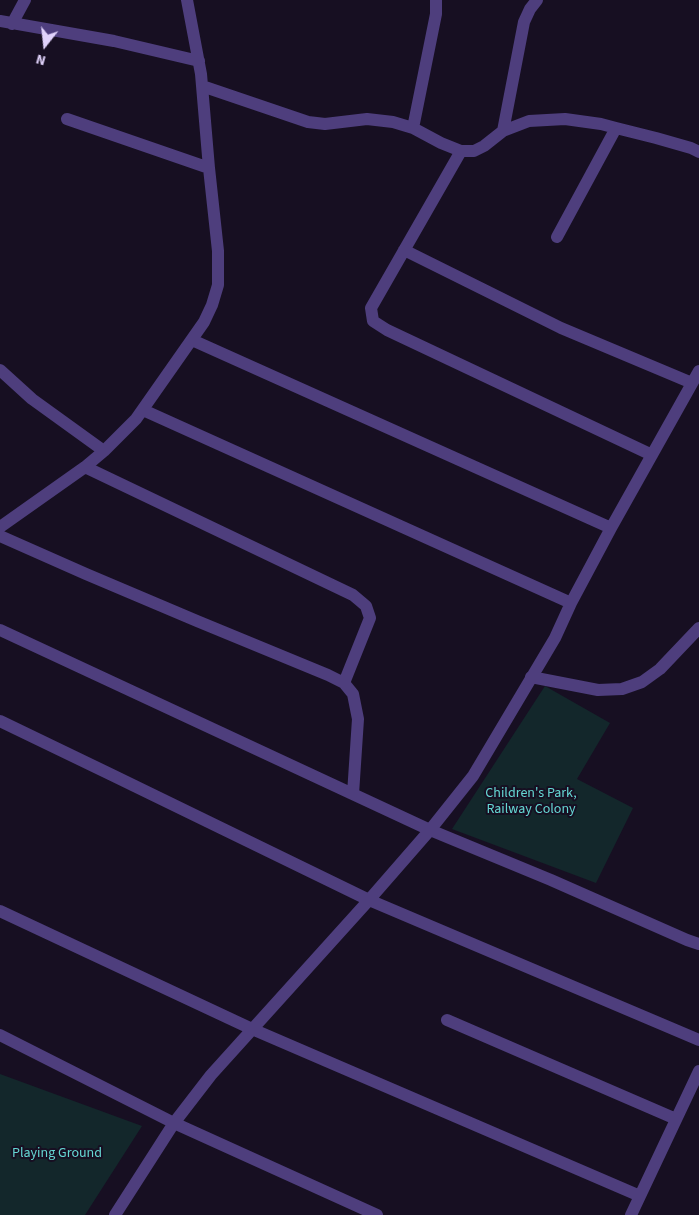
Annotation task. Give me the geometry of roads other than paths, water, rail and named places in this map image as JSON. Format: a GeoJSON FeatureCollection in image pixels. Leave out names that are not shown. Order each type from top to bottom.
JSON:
{"type":"FeatureCollection","features":[{"type":"Feature","properties":{"kind":"street"},"geometry":{"type":"LineString","coordinates":[[6,23],[25,0]]}},
{"type":"Feature","properties":{"kind":"street"},"geometry":{"type":"LineString","coordinates":[[0,527],[85,467],[136,419],[204,322],[212,305],[218,285],[218,251],[199,61],[187,0]]}},
{"type":"Feature","properties":{"kind":"street"},"geometry":{"type":"LineString","coordinates":[[413,128],[436,14],[436,0]]}},
{"type":"Feature","properties":{"kind":"street"},"geometry":{"type":"LineString","coordinates":[[502,131],[524,22],[536,0]]}},
{"type":"Feature","properties":{"kind":"street"},"geometry":{"type":"LineString","coordinates":[[6,23],[114,41],[199,61]]}},
{"type":"Feature","properties":{"kind":"street"},"geometry":{"type":"LineString","coordinates":[[202,86],[308,122],[325,124],[367,120],[394,122],[413,128],[461,151],[474,151],[484,146],[502,131],[529,121],[565,119],[601,124],[656,138],[699,152]]}},
{"type":"Feature","properties":{"kind":"street"},"geometry":{"type":"LineString","coordinates":[[67,119],[209,168]]}},
{"type":"Feature","properties":{"kind":"street"},"geometry":{"type":"LineString","coordinates":[[557,236],[616,128]]}},
{"type":"Feature","properties":{"kind":"street"},"geometry":{"type":"LineString","coordinates":[[461,151],[371,308],[373,321],[396,334],[652,455]]}},
{"type":"Feature","properties":{"kind":"street"},"geometry":{"type":"LineString","coordinates":[[404,250],[561,328],[692,384]]}},
{"type":"Feature","properties":{"kind":"street"},"geometry":{"type":"LineString","coordinates":[[192,340],[611,528]]}},
{"type":"Feature","properties":{"kind":"street"},"geometry":{"type":"LineString","coordinates":[[0,370],[32,399],[104,451]]}},
{"type":"Feature","properties":{"kind":"street"},"geometry":{"type":"LineString","coordinates":[[115,1215],[174,1123],[211,1075],[369,900],[430,830],[473,776],[555,638],[570,603],[699,371]]}},
{"type":"Feature","properties":{"kind":"street"},"geometry":{"type":"LineString","coordinates":[[143,410],[570,603]]}},
{"type":"Feature","properties":{"kind":"street"},"geometry":{"type":"LineString","coordinates":[[85,467],[353,595],[366,606],[370,618],[344,683]]}},
{"type":"Feature","properties":{"kind":"street"},"geometry":{"type":"LineString","coordinates":[[0,536],[344,683],[354,694],[358,719],[352,794]]}},
{"type":"Feature","properties":{"kind":"street"},"geometry":{"type":"LineString","coordinates":[[531,677],[598,690],[622,690],[642,682],[660,669],[699,628]]}},
{"type":"Feature","properties":{"kind":"street"},"geometry":{"type":"LineString","coordinates":[[0,630],[430,830],[699,944]]}},
{"type":"Feature","properties":{"kind":"street"},"geometry":{"type":"LineString","coordinates":[[0,721],[369,900],[699,1040]]}},
{"type":"Feature","properties":{"kind":"street"},"geometry":{"type":"LineString","coordinates":[[0,911],[252,1029],[640,1196]]}},
{"type":"Feature","properties":{"kind":"street"},"geometry":{"type":"LineString","coordinates":[[447,1020],[676,1119]]}},
{"type":"Feature","properties":{"kind":"street"},"geometry":{"type":"LineString","coordinates":[[0,1035],[174,1123],[377,1215]]}},
{"type":"Feature","properties":{"kind":"street"},"geometry":{"type":"LineString","coordinates":[[631,1215],[698,1073]]}},
{"type":"Feature","properties":{"kind":"park label","name":"Children's Park, Railway Colony"},"geometry":{"type":"Point","coordinates":[531,802]}},
{"type":"Feature","properties":{"kind":"park label","name":"Playing Ground"},"geometry":{"type":"Point","coordinates":[57,1154]}}]}
